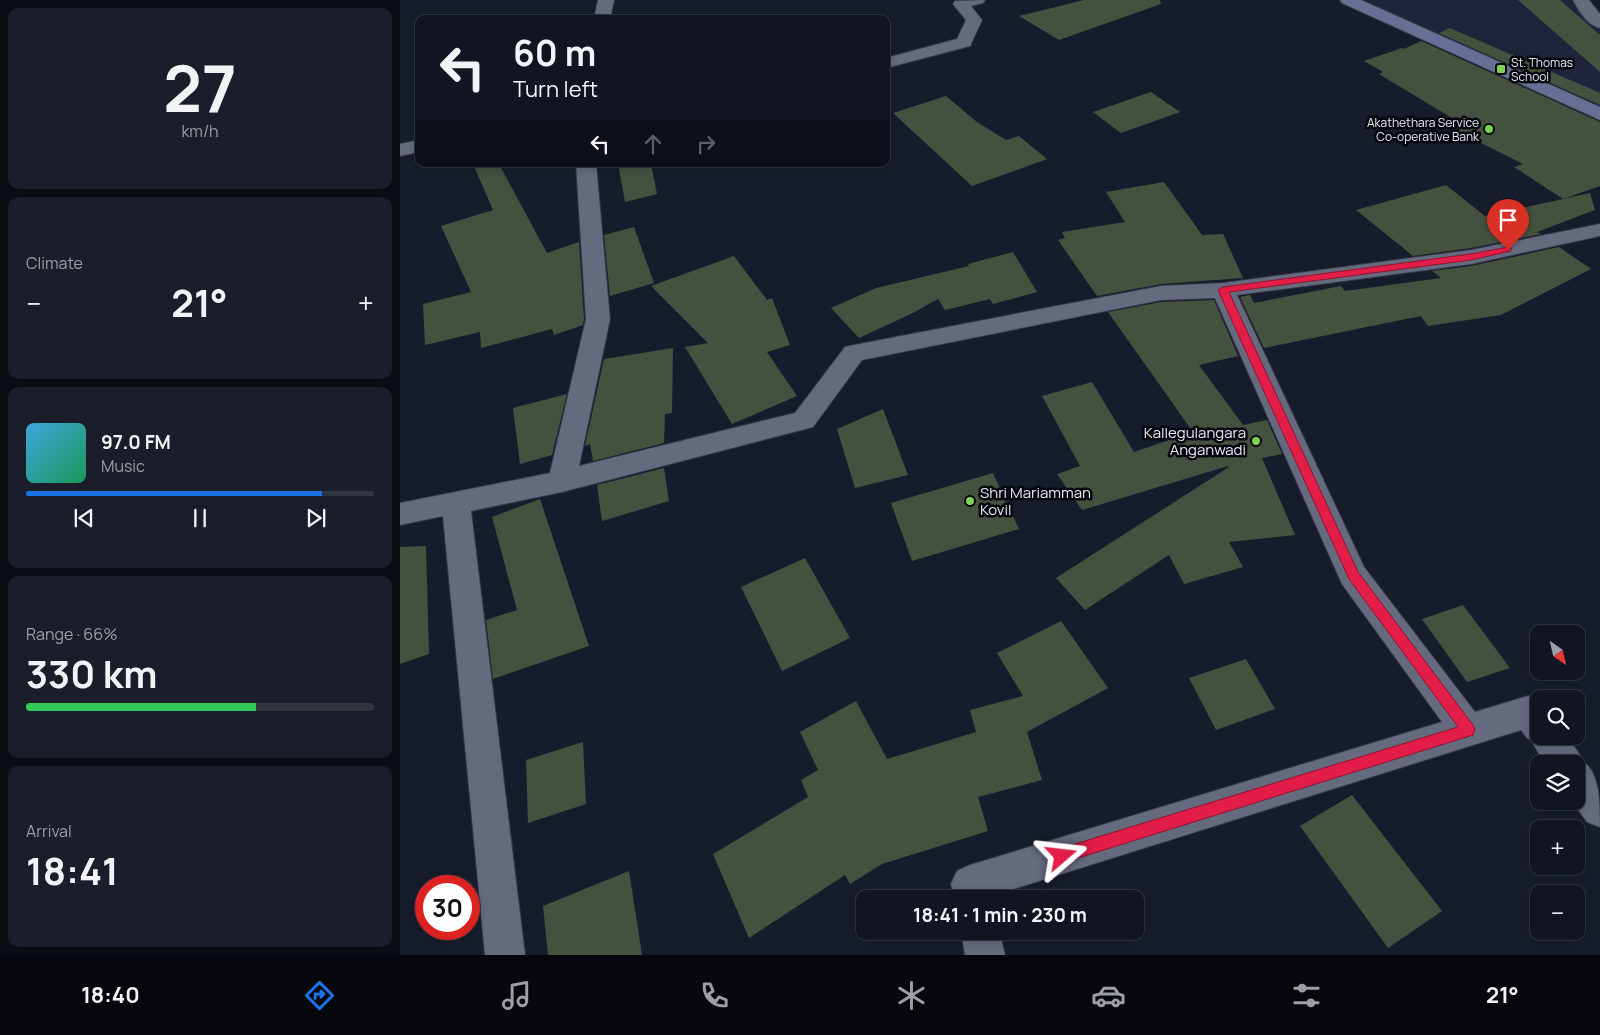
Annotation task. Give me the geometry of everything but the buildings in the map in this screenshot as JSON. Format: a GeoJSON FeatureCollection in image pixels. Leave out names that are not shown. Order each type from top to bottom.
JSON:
{"type":"FeatureCollection","features":[{"type":"Feature","properties":{"kind":"main road"},"geometry":{"type":"LineString","coordinates":[[1348,0],[1600,114]]}},
{"type":"Feature","properties":{"kind":"street"},"geometry":{"type":"LineString","coordinates":[[603,15],[606,0]]}},
{"type":"Feature","properties":{"kind":"street"},"geometry":{"type":"LineString","coordinates":[[890,62],[964,42],[974,20],[961,4],[977,0]]}},
{"type":"Feature","properties":{"kind":"street"},"geometry":{"type":"LineString","coordinates":[[1581,0],[1587,11],[1600,23]]}},
{"type":"Feature","properties":{"kind":"street"},"geometry":{"type":"LineString","coordinates":[[400,150],[415,147]]}},
{"type":"Feature","properties":{"kind":"street"},"geometry":{"type":"LineString","coordinates":[[562,481],[598,319],[586,167]]}},
{"type":"Feature","properties":{"kind":"street"},"geometry":{"type":"LineString","coordinates":[[400,514],[562,481],[804,420],[854,353],[1161,293],[1223,290],[1471,257],[1600,230]]}},
{"type":"Feature","properties":{"kind":"street"},"geometry":{"type":"LineString","coordinates":[[1223,290],[1354,575],[1468,730]]}},
{"type":"Feature","properties":{"kind":"street"},"geometry":{"type":"LineString","coordinates":[[456,503],[505,955]]}},
{"type":"Feature","properties":{"kind":"street"},"geometry":{"type":"LineString","coordinates":[[971,890],[970,884],[1468,730],[1528,712],[1530,715]]}},
{"type":"Feature","properties":{"kind":"street"},"geometry":{"type":"LineString","coordinates":[[1585,789],[1600,809]]}},
{"type":"Feature","properties":{"kind":"street"},"geometry":{"type":"LineString","coordinates":[[982,940],[986,955]]}},
{"type":"Feature","properties":{"kind":"shaded area"},"geometry":{"type":"Polygon","coordinates":[[[1348,0],[1581,0],[1600,23],[1600,114],[1348,0]]]}},
{"type":"Feature","properties":{"kind":"place","name":"St. Thomas School"},"geometry":{"type":"Point","coordinates":[1501,69]}},
{"type":"Feature","properties":{"kind":"place","name":"Akathethara Service Co-operative Bank"},"geometry":{"type":"Point","coordinates":[1489,129]}},
{"type":"Feature","properties":{"kind":"place","name":"Kallegulangara Anganwadi"},"geometry":{"type":"Point","coordinates":[1256,441]}},
{"type":"Feature","properties":{"kind":"place","name":"Shri Mariamman Kovil"},"geometry":{"type":"Point","coordinates":[970,501]}},
{"type":"Feature","properties":{"kind":"route"},"geometry":{"type":"LineString","coordinates":[[1062,856],[1468,730],[1354,575],[1223,290],[1471,257],[1508,250]]}}]}
